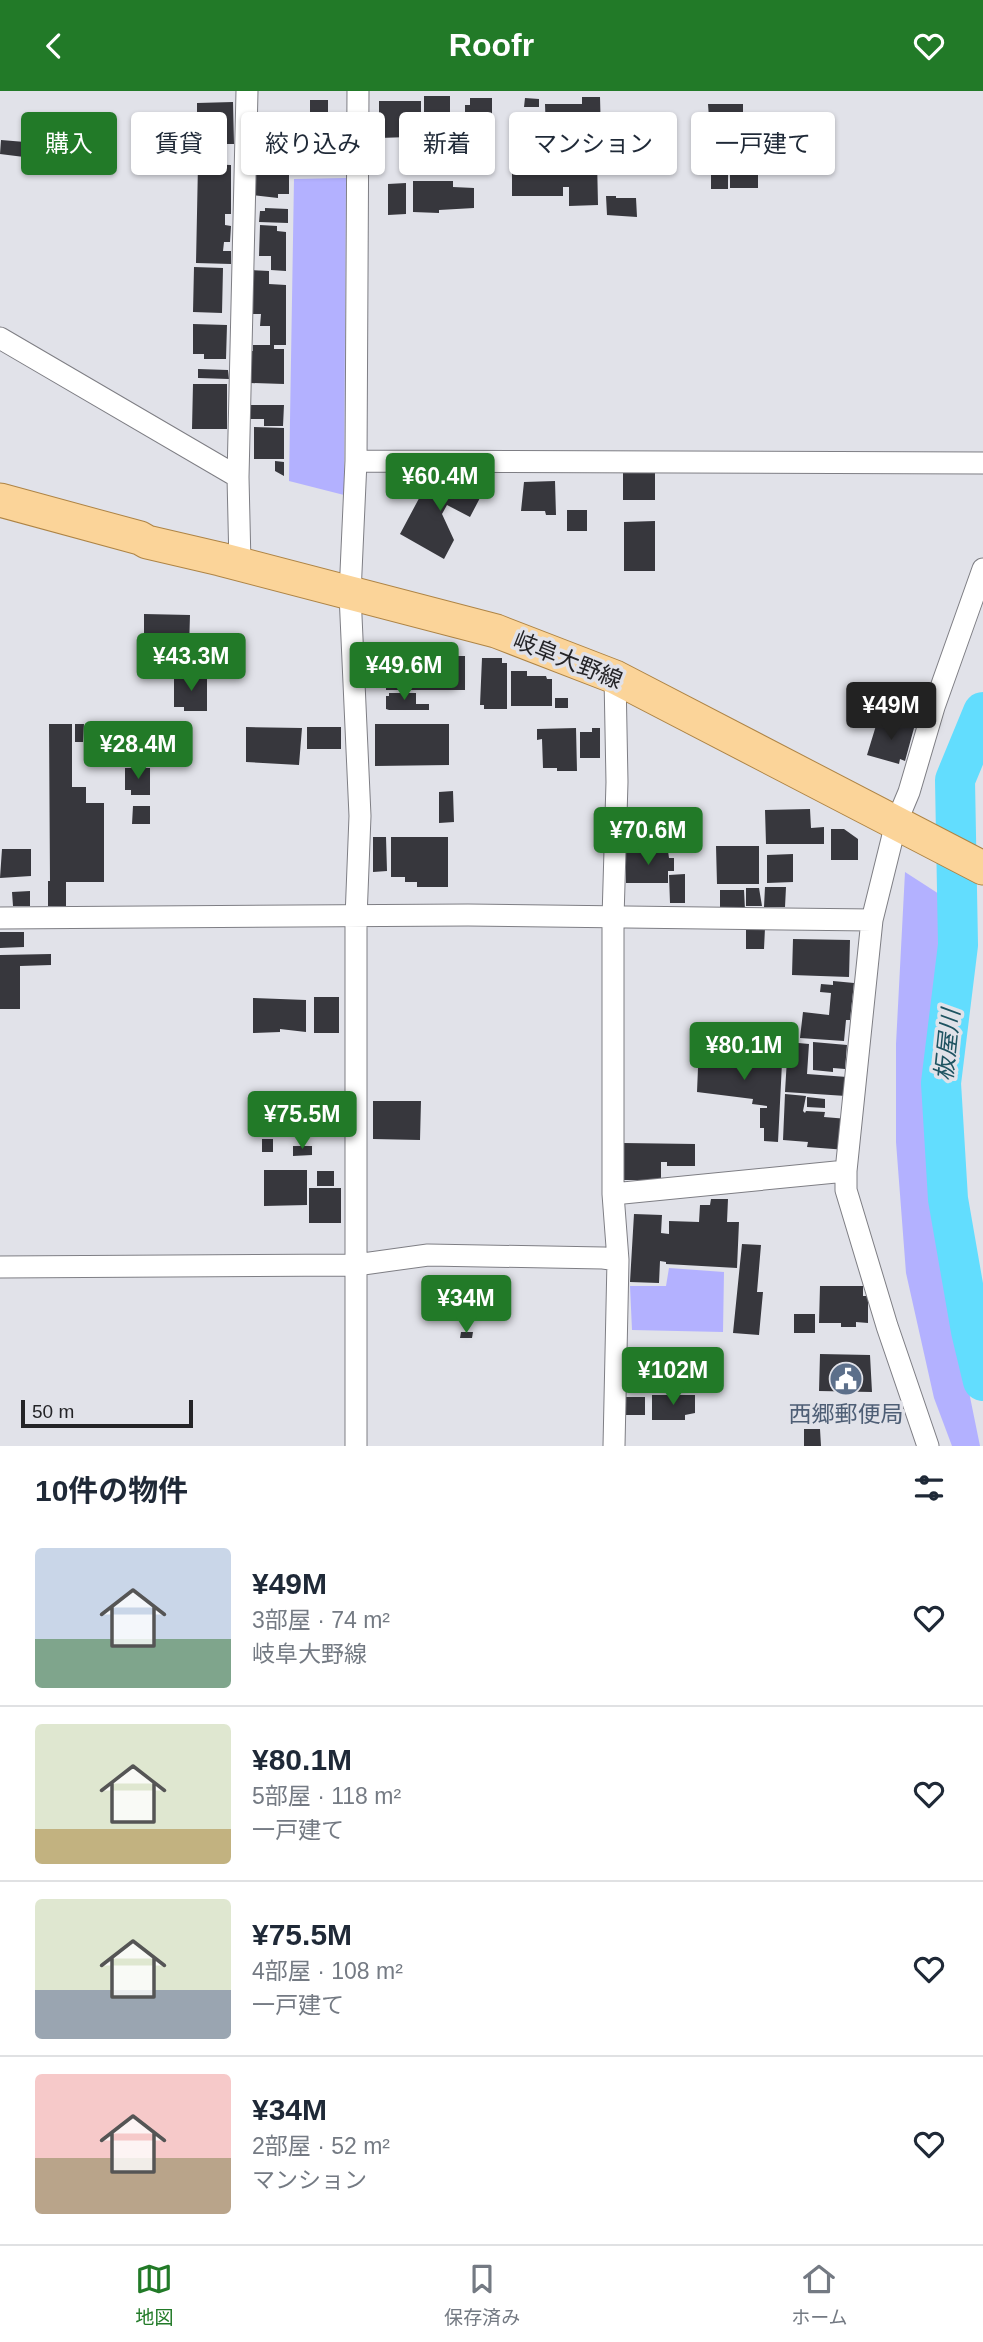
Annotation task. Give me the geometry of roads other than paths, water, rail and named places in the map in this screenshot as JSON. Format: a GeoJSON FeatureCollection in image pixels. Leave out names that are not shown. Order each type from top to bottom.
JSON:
{"type":"FeatureCollection","features":[{"type":"Feature","properties":{"kind":"main road","name":"岐阜大野線"},"geometry":{"type":"LineString","coordinates":[[0,500],[140,538],[147,543],[240,564],[496,631],[615,677],[983,868]]}},
{"type":"Feature","properties":{"kind":"street"},"geometry":{"type":"LineString","coordinates":[[240,564],[238,477],[247,91]]}},
{"type":"Feature","properties":{"kind":"street"},"geometry":{"type":"LineString","coordinates":[[356,1446],[356,918],[360,816],[350,594],[356,461],[358,91]]}},
{"type":"Feature","properties":{"kind":"street"},"geometry":{"type":"LineString","coordinates":[[0,338],[238,477]]}},
{"type":"Feature","properties":{"kind":"street"},"geometry":{"type":"LineString","coordinates":[[356,461],[983,463]]}},
{"type":"Feature","properties":{"kind":"street"},"geometry":{"type":"LineString","coordinates":[[928,1446],[887,1326],[846,1190],[846,1171],[872,920],[902,827],[909,792],[934,707],[983,569]]}},
{"type":"Feature","properties":{"kind":"street"},"geometry":{"type":"LineString","coordinates":[[614,1446],[618,1260],[613,1194],[613,918],[617,782],[615,677]]}},
{"type":"Feature","properties":{"kind":"street"},"geometry":{"type":"LineString","coordinates":[[0,919],[468,915],[872,920]]}},
{"type":"Feature","properties":{"kind":"street"},"geometry":{"type":"LineString","coordinates":[[613,1194],[846,1171]]}},
{"type":"Feature","properties":{"kind":"street"},"geometry":{"type":"LineString","coordinates":[[0,1267],[356,1265],[428,1255],[618,1260]]}},
{"type":"Feature","properties":{"kind":"waterway","name":"板屋川"},"geometry":{"type":"LineString","coordinates":[[983,712],[955,780],[958,945],[941,1083],[948,1199],[971,1331],[983,1381]]}},
{"type":"Feature","properties":{"kind":"place","name":"西郷郵便局"},"geometry":{"type":"Point","coordinates":[846,1379]}}]}
